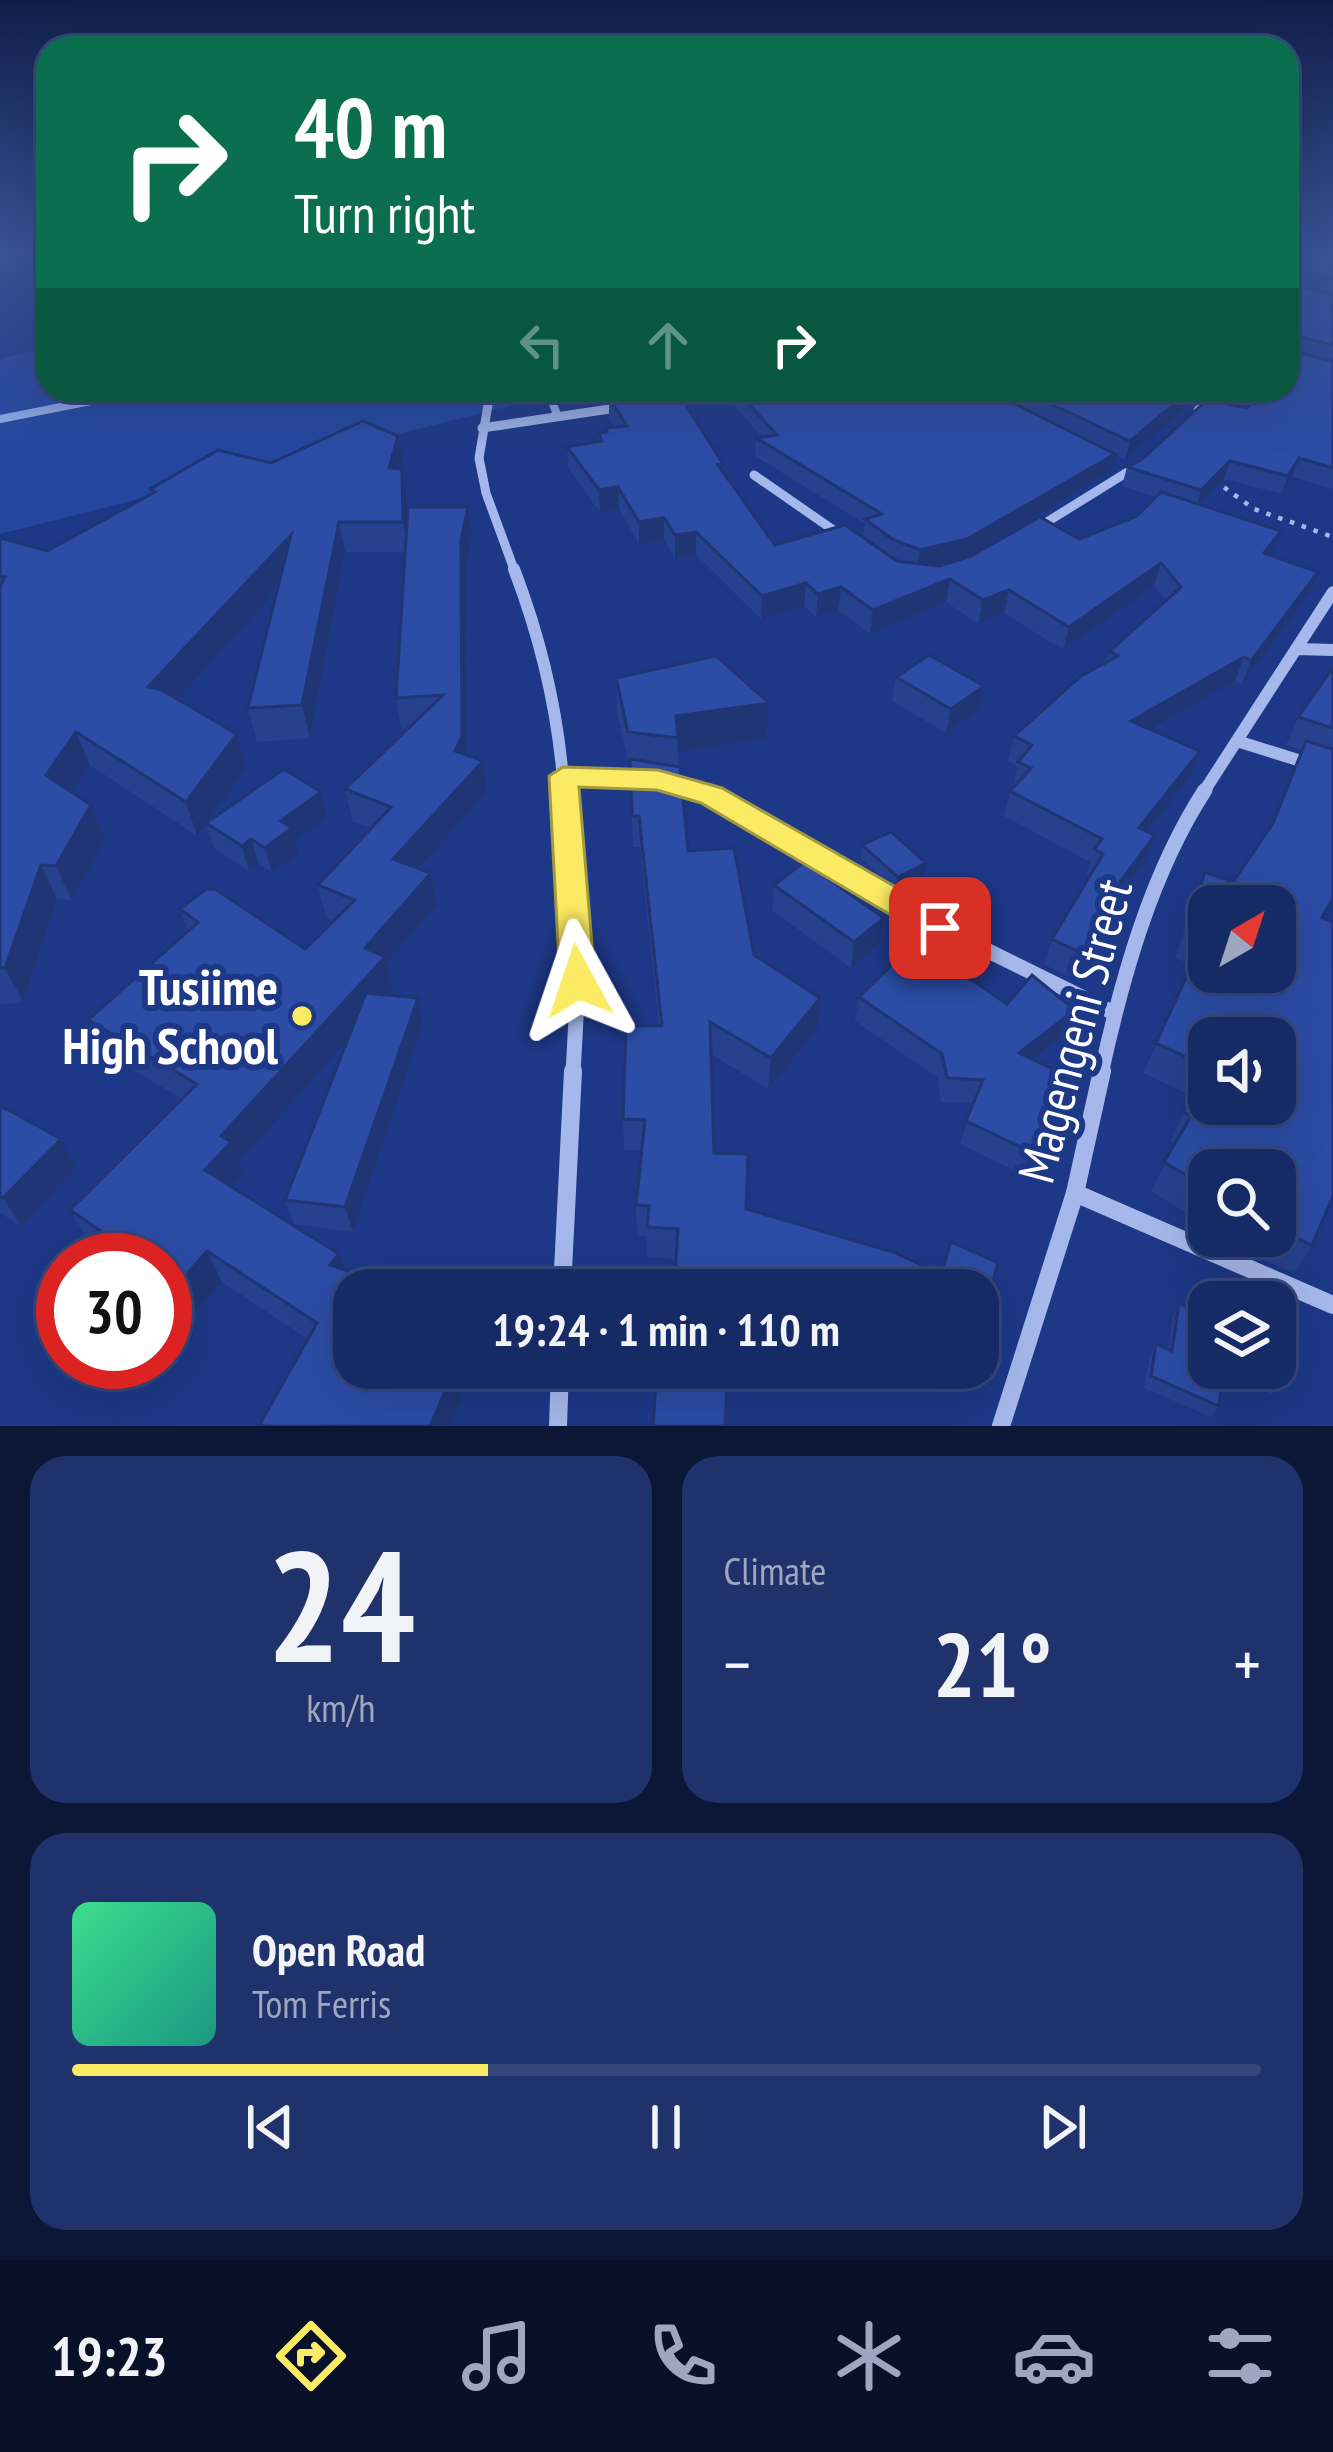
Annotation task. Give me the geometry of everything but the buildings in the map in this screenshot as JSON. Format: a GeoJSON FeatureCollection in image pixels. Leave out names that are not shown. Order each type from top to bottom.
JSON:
{"type":"FeatureCollection","features":[{"type":"Feature","properties":{"kind":"street"},"geometry":{"type":"LineString","coordinates":[[487,402],[479,458],[486,493],[537,630],[557,716],[563,776],[578,981],[563,1269]]}},
{"type":"Feature","properties":{"kind":"street"},"geometry":{"type":"LineString","coordinates":[[482,428],[658,402]]}},
{"type":"Feature","properties":{"kind":"street"},"geometry":{"type":"LineString","coordinates":[[1190,417],[1207,402]]}},
{"type":"Feature","properties":{"kind":"street"},"geometry":{"type":"LineString","coordinates":[[1018,539],[1130,472],[1145,458]]}},
{"type":"Feature","properties":{"kind":"street"},"geometry":{"type":"LineString","coordinates":[[1110,461],[1130,472]]}},
{"type":"Feature","properties":{"kind":"street"},"geometry":{"type":"LineString","coordinates":[[754,475],[846,539]]}},
{"type":"Feature","properties":{"kind":"street","name":"Magengeni Street"},"geometry":{"type":"LineString","coordinates":[[1001,1426],[1075,1193],[1114,1013],[1165,865],[1188,816],[1333,592]]}},
{"type":"Feature","properties":{"kind":"street"},"geometry":{"type":"LineString","coordinates":[[1296,650],[1329,654]]}},
{"type":"Feature","properties":{"kind":"street"},"geometry":{"type":"LineString","coordinates":[[1240,742],[1333,771]]}},
{"type":"Feature","properties":{"kind":"street"},"geometry":{"type":"LineString","coordinates":[[563,776],[658,780],[712,796],[909,912],[1114,1013]]}},
{"type":"Feature","properties":{"kind":"street"},"geometry":{"type":"LineString","coordinates":[[1075,1193],[1333,1305]]}},
{"type":"Feature","properties":{"kind":"street"},"geometry":{"type":"LineString","coordinates":[[558,1426],[559,1389]]}},
{"type":"Feature","properties":{"kind":"path"},"geometry":{"type":"LineString","coordinates":[[1197,473],[1227,486],[1236,499],[1254,509],[1333,537]]}},
{"type":"Feature","properties":{"kind":"shaded area"},"geometry":{"type":"Polygon","coordinates":[[[36,350],[36,402],[525,402],[0,534],[0,359],[36,350]]]}},
{"type":"Feature","properties":{"kind":"waterway"},"geometry":{"type":"LineString","coordinates":[[0,419],[86,402]]}},
{"type":"Feature","properties":{"kind":"waterway"},"geometry":{"type":"LineString","coordinates":[[552,402],[556,412]]}},
{"type":"Feature","properties":{"kind":"place","name":"Tusiime High School"},"geometry":{"type":"Point","coordinates":[302,1016]}},
{"type":"Feature","properties":{"kind":"route"},"geometry":{"type":"LineString","coordinates":[[578,981],[563,776],[658,780],[712,796],[940,928]]}}]}
